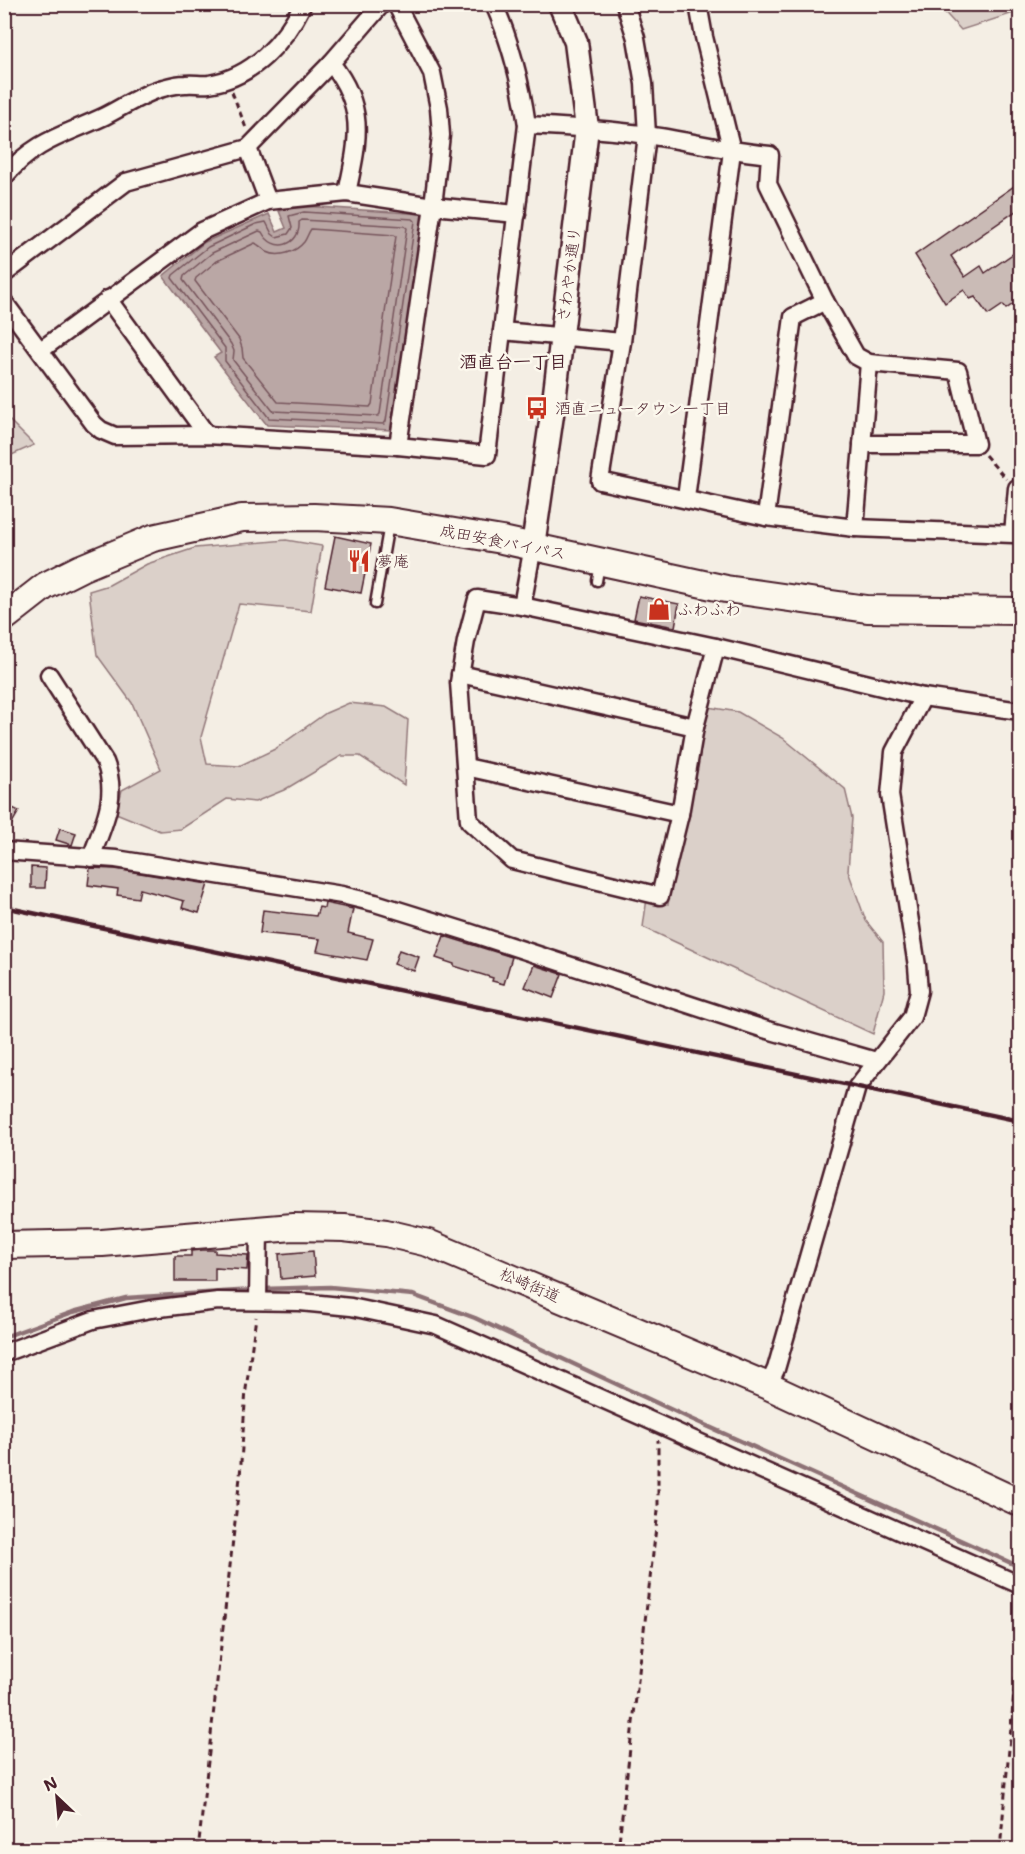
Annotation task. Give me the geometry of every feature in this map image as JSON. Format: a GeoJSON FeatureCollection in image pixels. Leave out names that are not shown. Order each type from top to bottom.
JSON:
{"type":"FeatureCollection","features":[{"type":"Feature","properties":{"kind":"main road","name":"成田安食バイパス"},"geometry":{"type":"LineString","coordinates":[[4,618],[45,586],[81,568],[164,535],[242,518],[314,517],[389,521],[533,546],[599,571],[867,609],[1020,611]]}},
{"type":"Feature","properties":{"kind":"main road","name":"松崎街道"},"geometry":{"type":"LineString","coordinates":[[4,1245],[102,1243],[293,1227],[344,1228],[386,1233],[428,1244],[482,1264],[768,1386],[1020,1503]]}},
{"type":"Feature","properties":{"kind":"street"},"geometry":{"type":"LineString","coordinates":[[4,177],[29,152],[49,139],[101,118],[161,89],[186,83],[205,85],[231,79],[258,64],[281,40],[303,4]]}},
{"type":"Feature","properties":{"kind":"street"},"geometry":{"type":"LineString","coordinates":[[4,274],[126,182],[248,148],[331,63],[382,4]]}},
{"type":"Feature","properties":{"kind":"street"},"geometry":{"type":"LineString","coordinates":[[396,4],[432,73],[440,108],[441,135],[398,446]]}},
{"type":"Feature","properties":{"kind":"street"},"geometry":{"type":"LineString","coordinates":[[4,302],[94,424],[115,436],[207,435],[398,446],[487,455],[527,125],[520,81],[503,25],[494,4]]}},
{"type":"Feature","properties":{"kind":"street","name":"さわやか通り"},"geometry":{"type":"LineString","coordinates":[[533,546],[562,337],[587,128],[576,42],[560,4]]}},
{"type":"Feature","properties":{"kind":"street"},"geometry":{"type":"LineString","coordinates":[[625,4],[636,38],[644,84],[647,135],[621,342],[600,481],[766,517],[855,528],[1013,534],[1019,488]]}},
{"type":"Feature","properties":{"kind":"street"},"geometry":{"type":"LineString","coordinates":[[686,498],[732,151],[698,4]]}},
{"type":"Feature","properties":{"kind":"street"},"geometry":{"type":"LineString","coordinates":[[331,63],[349,91],[358,127],[347,194]]}},
{"type":"Feature","properties":{"kind":"street"},"geometry":{"type":"LineString","coordinates":[[527,125],[587,128],[647,135],[732,151],[770,155],[768,184],[825,301],[856,356],[869,363],[958,371],[976,444],[862,444]]}},
{"type":"Feature","properties":{"kind":"street"},"geometry":{"type":"LineString","coordinates":[[248,148],[268,201]]}},
{"type":"Feature","properties":{"kind":"street"},"geometry":{"type":"LineString","coordinates":[[41,350],[202,231],[268,201],[347,194],[433,206],[517,214]]}},
{"type":"Feature","properties":{"kind":"street"},"geometry":{"type":"LineString","coordinates":[[108,299],[207,435]]}},
{"type":"Feature","properties":{"kind":"street"},"geometry":{"type":"LineString","coordinates":[[766,517],[793,317],[825,301]]}},
{"type":"Feature","properties":{"kind":"street"},"geometry":{"type":"LineString","coordinates":[[502,331],[621,342]]}},
{"type":"Feature","properties":{"kind":"street"},"geometry":{"type":"LineString","coordinates":[[855,528],[869,363]]}},
{"type":"Feature","properties":{"kind":"street"},"geometry":{"type":"LineString","coordinates":[[522,606],[533,546]]}},
{"type":"Feature","properties":{"kind":"street"},"geometry":{"type":"LineString","coordinates":[[716,647],[695,727],[680,814],[660,896],[512,860],[469,821],[459,682],[466,640],[477,599],[522,606],[716,647],[923,697],[1020,711]]}},
{"type":"Feature","properties":{"kind":"street"},"geometry":{"type":"LineString","coordinates":[[460,674],[695,727]]}},
{"type":"Feature","properties":{"kind":"street"},"geometry":{"type":"LineString","coordinates":[[49,675],[105,762],[111,777],[111,800],[91,858]]}},
{"type":"Feature","properties":{"kind":"street"},"geometry":{"type":"LineString","coordinates":[[768,1386],[776,1369],[857,1087],[912,1017],[919,991],[918,966],[890,795],[894,752],[923,697]]}},
{"type":"Feature","properties":{"kind":"street"},"geometry":{"type":"LineString","coordinates":[[466,767],[680,814]]}},
{"type":"Feature","properties":{"kind":"street"},"geometry":{"type":"LineString","coordinates":[[4,851],[116,859],[342,895],[375,903],[764,1029],[876,1061]]}},
{"type":"Feature","properties":{"kind":"street"},"geometry":{"type":"LineString","coordinates":[[258,1292],[259,1229]]}},
{"type":"Feature","properties":{"kind":"street"},"geometry":{"type":"LineString","coordinates":[[4,1353],[93,1320],[151,1309],[218,1301],[258,1292],[300,1302],[351,1307],[436,1325],[1020,1585]]}},
{"type":"Feature","properties":{"kind":"lane"},"geometry":{"type":"LineString","coordinates":[[375,604],[389,521]]}},
{"type":"Feature","properties":{"kind":"path"},"geometry":{"type":"LineString","coordinates":[[230,89],[244,123]]}},
{"type":"Feature","properties":{"kind":"path"},"geometry":{"type":"LineString","coordinates":[[976,444],[1000,473],[1019,488]]}},
{"type":"Feature","properties":{"kind":"path"},"geometry":{"type":"LineString","coordinates":[[198,1850],[240,1477],[246,1389],[258,1292]]}},
{"type":"Feature","properties":{"kind":"path"},"geometry":{"type":"LineString","coordinates":[[618,1850],[658,1511],[658,1423]]}},
{"type":"Feature","properties":{"kind":"path"},"geometry":{"type":"LineString","coordinates":[[1000,1850],[1020,1626]]}},
{"type":"Feature","properties":{"kind":"shaded area"},"geometry":{"type":"Polygon","coordinates":[[[938,5],[1020,5],[1020,11],[961,30],[938,5]]]}},
{"type":"Feature","properties":{"kind":"shaded area"},"geometry":{"type":"Polygon","coordinates":[[[5,416],[34,445],[4,458],[5,416]]]}},
{"type":"Feature","properties":{"kind":"shaded area"},"geometry":{"type":"Polygon","coordinates":[[[286,540],[322,546],[311,611],[239,604],[201,737],[207,764],[239,766],[275,749],[326,713],[349,703],[386,707],[408,720],[404,785],[360,756],[341,756],[284,790],[255,802],[227,799],[181,829],[160,831],[116,813],[122,790],[161,769],[132,703],[97,655],[89,591],[109,585],[147,564],[195,548],[286,540]]]}},
{"type":"Feature","properties":{"kind":"shaded area"},"geometry":{"type":"Polygon","coordinates":[[[708,707],[738,712],[783,738],[845,789],[852,818],[848,871],[866,921],[883,942],[884,991],[873,1034],[643,927],[647,898],[668,904],[708,707]]]}},
{"type":"Feature","properties":{"kind":"water"},"geometry":{"type":"Polygon","coordinates":[[[303,206],[423,214],[391,430],[267,425],[214,357],[221,353],[163,276],[205,242],[269,214],[277,232],[286,228],[279,211],[303,206]]]}},
{"type":"Feature","properties":{"kind":"building"},"geometry":{"type":"Polygon","coordinates":[[[1020,182],[1020,208],[951,256],[965,277],[981,266],[985,273],[1020,249],[1020,299],[1006,309],[1003,305],[988,315],[975,297],[970,299],[964,290],[945,303],[915,255],[1020,182]]]}},
{"type":"Feature","properties":{"kind":"building"},"geometry":{"type":"Polygon","coordinates":[[[335,536],[371,544],[361,593],[325,586],[335,536]]]}},
{"type":"Feature","properties":{"kind":"building"},"geometry":{"type":"Polygon","coordinates":[[[639,596],[679,604],[675,627],[634,619],[639,596]]]}},
{"type":"Feature","properties":{"kind":"building"},"geometry":{"type":"Polygon","coordinates":[[[4,804],[19,811],[4,837],[4,804]]]}},
{"type":"Feature","properties":{"kind":"building"},"geometry":{"type":"Polygon","coordinates":[[[60,828],[76,833],[72,845],[56,840],[60,828]]]}},
{"type":"Feature","properties":{"kind":"building"},"geometry":{"type":"Polygon","coordinates":[[[31,867],[46,868],[45,888],[31,888],[31,867]]]}},
{"type":"Feature","properties":{"kind":"building"},"geometry":{"type":"Polygon","coordinates":[[[90,868],[115,869],[208,884],[199,913],[182,908],[184,901],[140,889],[138,898],[117,895],[118,889],[88,885],[90,868]]]}},
{"type":"Feature","properties":{"kind":"building"},"geometry":{"type":"Polygon","coordinates":[[[325,903],[353,909],[348,933],[373,939],[367,960],[317,951],[320,939],[260,933],[263,910],[316,916],[319,907],[324,908],[325,903]]]}},
{"type":"Feature","properties":{"kind":"building"},"geometry":{"type":"Polygon","coordinates":[[[444,936],[512,957],[504,984],[436,958],[444,936]]]}},
{"type":"Feature","properties":{"kind":"building"},"geometry":{"type":"Polygon","coordinates":[[[399,950],[419,957],[414,971],[394,964],[399,950]]]}},
{"type":"Feature","properties":{"kind":"building"},"geometry":{"type":"Polygon","coordinates":[[[534,965],[562,974],[553,998],[525,987],[534,965]]]}},
{"type":"Feature","properties":{"kind":"building"},"geometry":{"type":"Polygon","coordinates":[[[203,1250],[248,1255],[247,1270],[215,1268],[215,1281],[175,1281],[175,1256],[191,1256],[191,1251],[203,1250]]]}},
{"type":"Feature","properties":{"kind":"building"},"geometry":{"type":"Polygon","coordinates":[[[313,1251],[315,1276],[281,1279],[279,1254],[313,1251]]]}},
{"type":"Feature","properties":{"kind":"waterway"},"geometry":{"type":"LineString","coordinates":[[263,1289],[330,1287],[413,1295],[475,1318],[687,1417],[1020,1567]]}},
{"type":"Feature","properties":{"kind":"waterway"},"geometry":{"type":"LineString","coordinates":[[4,1337],[73,1312],[126,1298],[254,1290]]}},
{"type":"Feature","properties":{"kind":"railway"},"geometry":{"type":"LineString","coordinates":[[4,907],[1020,1121]]}},
{"type":"Feature","properties":{"kind":"place","name":"酒直ニュータウン一丁目"},"geometry":{"type":"Point","coordinates":[537,408]}},
{"type":"Feature","properties":{"kind":"place","name":"夢庵"},"geometry":{"type":"Point","coordinates":[359,561]}},
{"type":"Feature","properties":{"kind":"place","name":"ふわふわ"},"geometry":{"type":"Point","coordinates":[659,609]}},
{"type":"Feature","properties":{"kind":"district","name":"酒直台一丁目"},"geometry":{"type":"Point","coordinates":[513,362]}}]}
